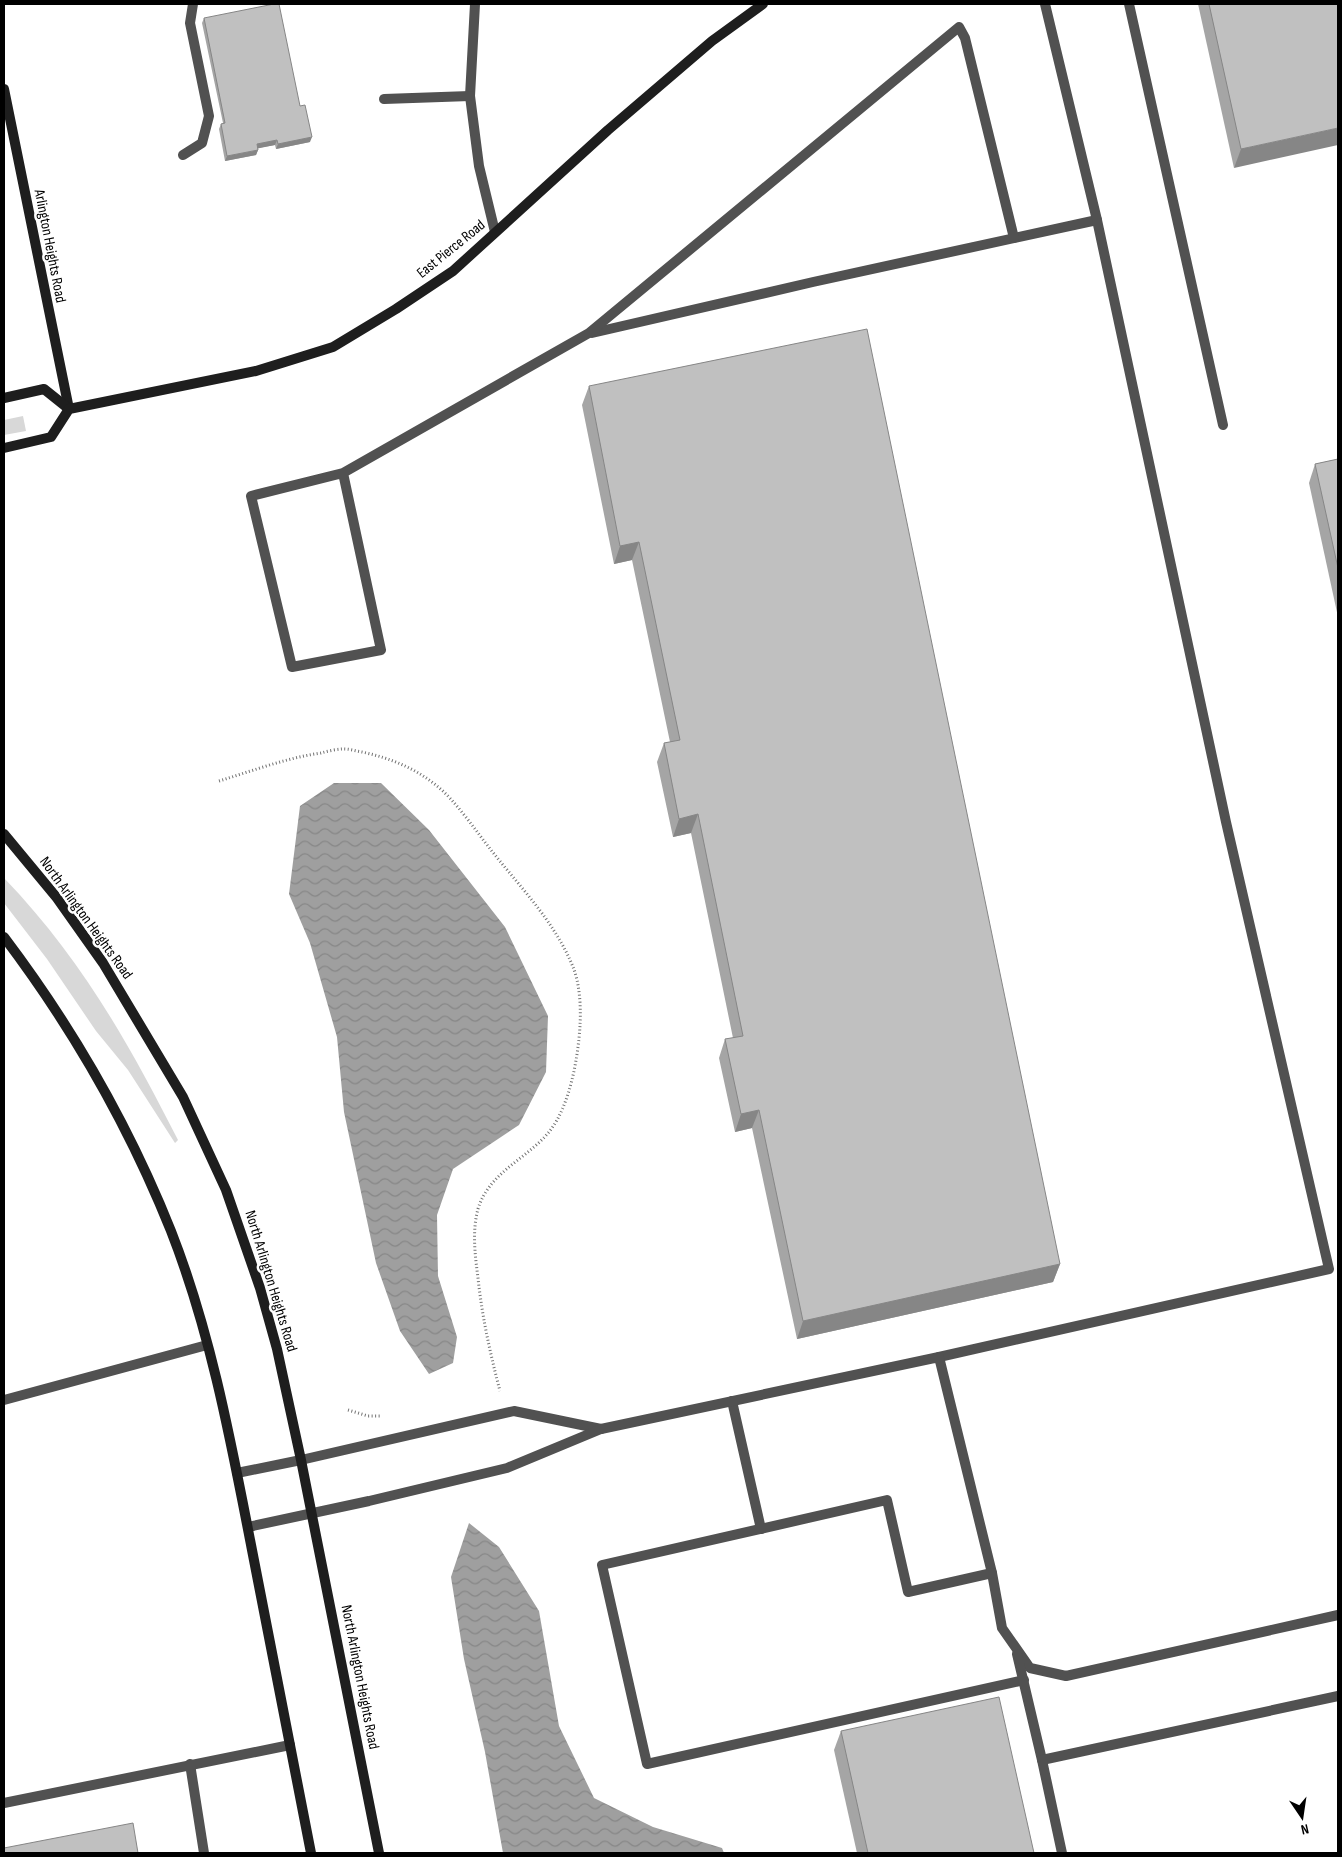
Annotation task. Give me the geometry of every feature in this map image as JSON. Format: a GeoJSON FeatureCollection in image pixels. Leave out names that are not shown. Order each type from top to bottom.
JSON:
{"type":"FeatureCollection","features":[{"type":"Feature","properties":{"kind":"main road","name":"East Pierce Road"},"geometry":{"type":"LineString","coordinates":[[69,409],[256,372],[333,347],[396,309],[453,271],[608,130],[712,41],[762,4]]}},
{"type":"Feature","properties":{"kind":"main road","name":"Arlington Heights Road"},"geometry":{"type":"LineString","coordinates":[[4,89],[69,409]]}},
{"type":"Feature","properties":{"kind":"main road"},"geometry":{"type":"LineString","coordinates":[[4,398],[44,389],[69,409],[51,437],[4,448]]}},
{"type":"Feature","properties":{"kind":"main road","name":"North Arlington Heights Road"},"geometry":{"type":"LineString","coordinates":[[4,834],[56,898],[103,963],[187,1106],[226,1190],[260,1288],[277,1349],[312,1513],[379,1853]]}},
{"type":"Feature","properties":{"kind":"main road"},"geometry":{"type":"LineString","coordinates":[[4,937],[71,1034],[116,1112],[147,1175],[171,1232],[207,1345],[222,1403],[311,1853]]}},
{"type":"Feature","properties":{"kind":"lane"},"geometry":{"type":"LineString","coordinates":[[182,155],[202,143],[209,116],[190,22],[193,4]]}},
{"type":"Feature","properties":{"kind":"lane"},"geometry":{"type":"LineString","coordinates":[[475,4],[470,96],[479,166],[495,232]]}},
{"type":"Feature","properties":{"kind":"lane"},"geometry":{"type":"LineString","coordinates":[[248,1527],[507,1468],[601,1429],[939,1357],[1329,1269],[1226,822],[1097,220],[1045,4]]}},
{"type":"Feature","properties":{"kind":"lane"},"geometry":{"type":"LineString","coordinates":[[1129,4],[1223,425]]}},
{"type":"Feature","properties":{"kind":"lane"},"geometry":{"type":"LineString","coordinates":[[343,473],[381,650],[292,667],[251,496],[343,473],[589,333],[959,27],[965,38],[1014,238]]}},
{"type":"Feature","properties":{"kind":"lane"},"geometry":{"type":"LineString","coordinates":[[384,99],[470,96]]}},
{"type":"Feature","properties":{"kind":"lane"},"geometry":{"type":"LineString","coordinates":[[589,333],[1097,220]]}},
{"type":"Feature","properties":{"kind":"lane"},"geometry":{"type":"LineString","coordinates":[[4,1400],[207,1345]]}},
{"type":"Feature","properties":{"kind":"lane"},"geometry":{"type":"LineString","coordinates":[[939,1357],[992,1573],[1002,1628],[1030,1668],[1066,1676],[1338,1615]]}},
{"type":"Feature","properties":{"kind":"lane"},"geometry":{"type":"LineString","coordinates":[[732,1401],[761,1529]]}},
{"type":"Feature","properties":{"kind":"lane"},"geometry":{"type":"LineString","coordinates":[[237,1473],[514,1411],[601,1429]]}},
{"type":"Feature","properties":{"kind":"lane"},"geometry":{"type":"LineString","coordinates":[[992,1573],[908,1592],[887,1500],[602,1565],[647,1764],[1024,1680]]}},
{"type":"Feature","properties":{"kind":"lane"},"geometry":{"type":"LineString","coordinates":[[1016,1649],[1062,1853]]}},
{"type":"Feature","properties":{"kind":"lane"},"geometry":{"type":"LineString","coordinates":[[1042,1760],[1338,1696]]}},
{"type":"Feature","properties":{"kind":"lane"},"geometry":{"type":"LineString","coordinates":[[4,1802],[290,1745]]}},
{"type":"Feature","properties":{"kind":"lane"},"geometry":{"type":"LineString","coordinates":[[190,1764],[204,1853]]}},
{"type":"Feature","properties":{"kind":"path"},"geometry":{"type":"LineString","coordinates":[[219,781],[305,755],[344,749],[378,755],[409,766],[439,787],[465,817],[550,924],[565,949],[574,969],[579,997],[580,1025],[570,1086],[559,1117],[549,1132],[531,1150],[490,1184],[478,1207],[474,1230],[481,1305],[488,1347],[500,1392]]}},
{"type":"Feature","properties":{"kind":"shaded area"},"geometry":{"type":"Polygon","coordinates":[[[23,416],[26,431],[4,435],[4,420],[23,416]]]}},
{"type":"Feature","properties":{"kind":"shaded area"},"geometry":{"type":"Polygon","coordinates":[[[4,878],[57,939],[101,1002],[141,1069],[178,1140],[175,1143],[128,1070],[96,1031],[47,959],[4,903],[4,878]]]}},
{"type":"Feature","properties":{"kind":"water"},"geometry":{"type":"Polygon","coordinates":[[[334,783],[381,783],[429,830],[505,927],[548,1016],[546,1072],[519,1125],[453,1169],[437,1215],[438,1276],[457,1337],[453,1363],[429,1374],[400,1331],[376,1263],[344,1112],[337,1037],[310,943],[289,894],[300,806],[334,783]]]}},
{"type":"Feature","properties":{"kind":"water"},"geometry":{"type":"Polygon","coordinates":[[[469,1523],[499,1547],[539,1611],[559,1726],[594,1798],[653,1827],[722,1848],[724,1853],[503,1853],[485,1752],[464,1659],[451,1577],[469,1523]]]}},
{"type":"Feature","properties":{"kind":"building"},"geometry":{"type":"Polygon","coordinates":[[[279,4],[300,106],[305,105],[312,137],[278,144],[277,140],[257,144],[258,150],[227,156],[221,124],[225,123],[204,18],[279,4]]]}},
{"type":"Feature","properties":{"kind":"building"},"geometry":{"type":"Polygon","coordinates":[[[1209,4],[1338,4],[1338,128],[1241,149],[1209,4]]]}},
{"type":"Feature","properties":{"kind":"building"},"geometry":{"type":"Polygon","coordinates":[[[867,329],[1060,1264],[803,1321],[759,1110],[741,1114],[725,1039],[743,1036],[698,814],[679,819],[664,743],[680,740],[639,542],[620,546],[589,386],[867,329]]]}},
{"type":"Feature","properties":{"kind":"building"},"geometry":{"type":"Polygon","coordinates":[[[1338,459],[1338,568],[1315,464],[1338,459]]]}},
{"type":"Feature","properties":{"kind":"building"},"geometry":{"type":"Polygon","coordinates":[[[999,1697],[1034,1853],[868,1853],[841,1731],[999,1697]]]}},
{"type":"Feature","properties":{"kind":"building"},"geometry":{"type":"Polygon","coordinates":[[[133,1823],[138,1853],[4,1853],[4,1848],[133,1823]]]}}]}
